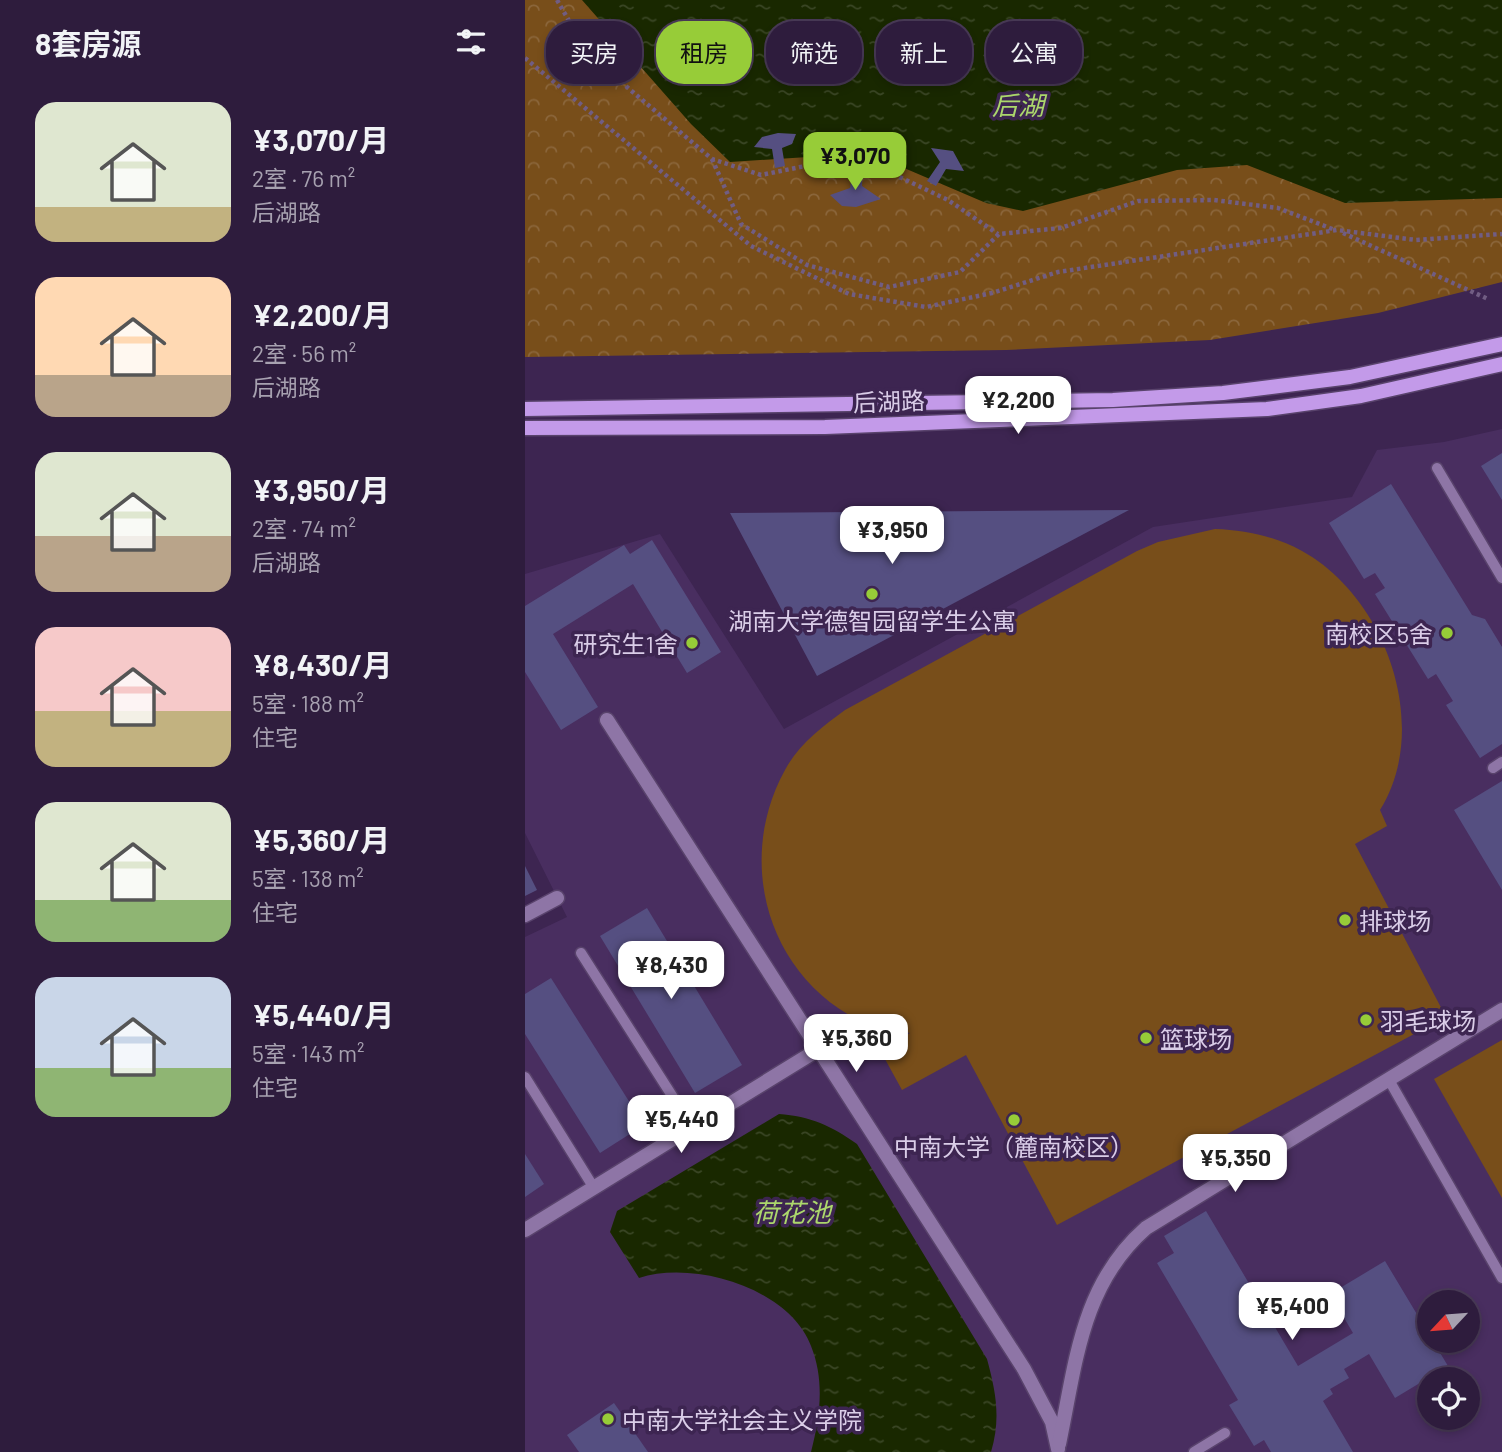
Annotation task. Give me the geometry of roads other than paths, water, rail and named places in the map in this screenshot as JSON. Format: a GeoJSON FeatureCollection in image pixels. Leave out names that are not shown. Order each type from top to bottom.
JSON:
{"type":"FeatureCollection","features":[{"type":"Feature","properties":{"kind":"main road","name":"后湖路"},"geometry":{"type":"LineString","coordinates":[[525,409],[1114,400],[1223,393],[1350,377],[1502,344]]}},
{"type":"Feature","properties":{"kind":"main road","name":"后湖路"},"geometry":{"type":"LineString","coordinates":[[525,428],[825,426],[1266,409],[1361,396],[1502,364]]}},
{"type":"Feature","properties":{"kind":"street"},"geometry":{"type":"LineString","coordinates":[[607,720],[1024,1369],[1052,1422],[1057,1450]]}},
{"type":"Feature","properties":{"kind":"street"},"geometry":{"type":"LineString","coordinates":[[525,915],[557,898]]}},
{"type":"Feature","properties":{"kind":"street"},"geometry":{"type":"LineString","coordinates":[[1057,1450],[1078,1351],[1096,1291],[1123,1248],[1146,1228],[1502,1010]]}},
{"type":"Feature","properties":{"kind":"street"},"geometry":{"type":"LineString","coordinates":[[525,1230],[819,1049]]}},
{"type":"Feature","properties":{"kind":"lane"},"geometry":{"type":"LineString","coordinates":[[1437,468],[1502,578]]}},
{"type":"Feature","properties":{"kind":"lane"},"geometry":{"type":"LineString","coordinates":[[581,953],[692,1127]]}},
{"type":"Feature","properties":{"kind":"lane"},"geometry":{"type":"LineString","coordinates":[[525,1077],[594,1188]]}},
{"type":"Feature","properties":{"kind":"lane"},"geometry":{"type":"LineString","coordinates":[[1389,1080],[1502,1278]]}},
{"type":"Feature","properties":{"kind":"lane"},"geometry":{"type":"LineString","coordinates":[[1194,1452],[1224,1433]]}},
{"type":"Feature","properties":{"kind":"water","name":"后湖"},"geometry":{"type":"Polygon","coordinates":[[[582,0],[1502,0],[1502,198],[1345,203],[1247,165],[1177,170],[1023,211],[986,203],[869,153],[730,162],[691,124],[642,68],[642,21],[600,21],[582,0]]]}},
{"type":"Feature","properties":{"kind":"water","name":"荷花池"},"geometry":{"type":"Polygon","coordinates":[[[779,1114],[820,1123],[857,1144],[987,1359],[996,1405],[996,1428],[991,1452],[811,1452],[819,1412],[820,1386],[811,1346],[800,1326],[783,1308],[761,1294],[712,1276],[661,1273],[639,1278],[610,1232],[617,1211],[779,1114]]]}},
{"type":"Feature","properties":{"kind":"place","name":"湖南大学德智园留学生公寓"},"geometry":{"type":"Point","coordinates":[872,594]}},
{"type":"Feature","properties":{"kind":"place","name":"南校区5舍"},"geometry":{"type":"Point","coordinates":[1447,633]}},
{"type":"Feature","properties":{"kind":"place","name":"研究生1舍"},"geometry":{"type":"Point","coordinates":[692,643]}},
{"type":"Feature","properties":{"kind":"place","name":"排球场"},"geometry":{"type":"Point","coordinates":[1345,920]}},
{"type":"Feature","properties":{"kind":"place","name":"羽毛球场"},"geometry":{"type":"Point","coordinates":[1366,1020]}},
{"type":"Feature","properties":{"kind":"place","name":"篮球场"},"geometry":{"type":"Point","coordinates":[1146,1038]}},
{"type":"Feature","properties":{"kind":"place","name":"中南大学（麓南校区）"},"geometry":{"type":"Point","coordinates":[1014,1120]}},
{"type":"Feature","properties":{"kind":"place","name":"中南大学社会主义学院"},"geometry":{"type":"Point","coordinates":[608,1419]}}]}
